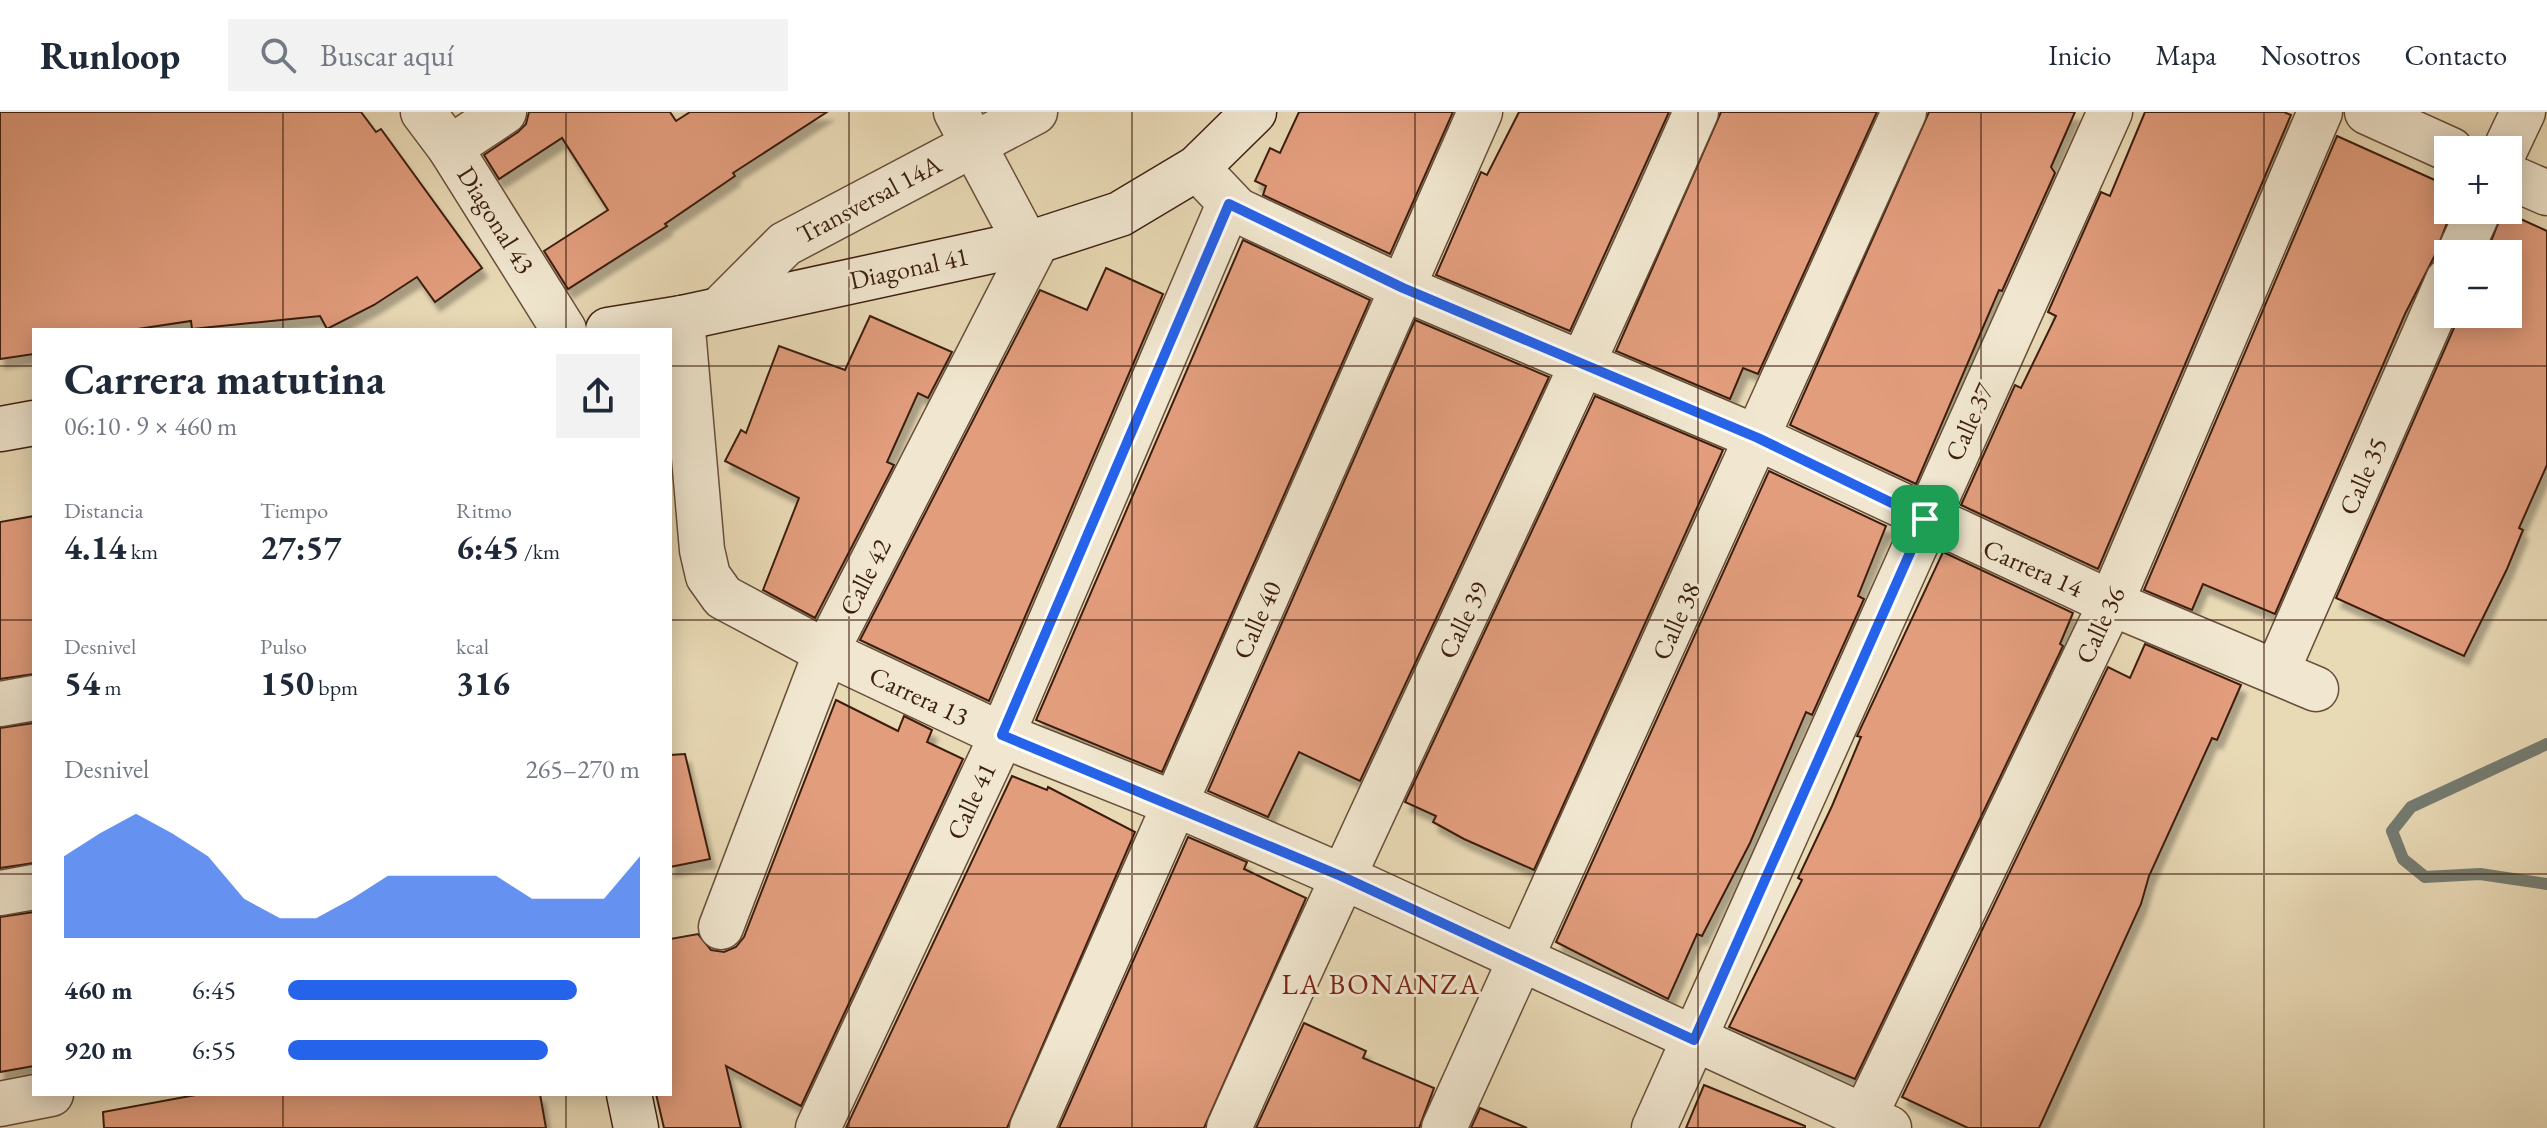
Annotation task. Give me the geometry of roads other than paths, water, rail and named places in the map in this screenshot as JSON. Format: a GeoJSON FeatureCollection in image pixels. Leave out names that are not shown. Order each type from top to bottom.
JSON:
{"type":"FeatureCollection","features":[{"type":"Feature","properties":{"kind":"street","name":"Diagonal 43"},"geometry":{"type":"LineString","coordinates":[[423,112],[450,148],[563,328]]}},
{"type":"Feature","properties":{"kind":"street"},"geometry":{"type":"LineString","coordinates":[[450,148],[504,112]]}},
{"type":"Feature","properties":{"kind":"street","name":"Transversal 14A"},"geometry":{"type":"LineString","coordinates":[[690,319],[785,244],[965,128],[1035,112]]}},
{"type":"Feature","properties":{"kind":"street"},"geometry":{"type":"LineString","coordinates":[[1197,168],[1254,112]]}},
{"type":"Feature","properties":{"kind":"street","name":"Calle 40"},"geometry":{"type":"LineString","coordinates":[[1032,1128],[1480,112]]}},
{"type":"Feature","properties":{"kind":"street","name":"Calle 39"},"geometry":{"type":"LineString","coordinates":[[1229,1128],[1341,876],[1584,367],[1696,112]]}},
{"type":"Feature","properties":{"kind":"street","name":"Calle 38"},"geometry":{"type":"LineString","coordinates":[[1444,1128],[1904,112]]}},
{"type":"Feature","properties":{"kind":"street","name":"Calle 37"},"geometry":{"type":"LineString","coordinates":[[1654,1128],[2110,112]]}},
{"type":"Feature","properties":{"kind":"street","name":"Calle 36"},"geometry":{"type":"LineString","coordinates":[[1870,1124],[2111,603],[2320,112]]}},
{"type":"Feature","properties":{"kind":"street"},"geometry":{"type":"LineString","coordinates":[[2367,112],[2434,142]]}},
{"type":"Feature","properties":{"kind":"street"},"geometry":{"type":"LineString","coordinates":[[2512,136],[2523,112]]}},
{"type":"Feature","properties":{"kind":"street"},"geometry":{"type":"LineString","coordinates":[[965,128],[1032,242]]}},
{"type":"Feature","properties":{"kind":"street","name":"Carrera 14"},"geometry":{"type":"LineString","coordinates":[[1197,168],[1229,204],[1403,288],[1758,438],[1925,519],[2111,603],[2296,680]]}},
{"type":"Feature","properties":{"kind":"street","name":"Diagonal 41"},"geometry":{"type":"LineString","coordinates":[[623,328],[690,319],[1032,242],[1120,214],[1197,168]]}},
{"type":"Feature","properties":{"kind":"street"},"geometry":{"type":"LineString","coordinates":[[2522,182],[2547,193]]}},
{"type":"Feature","properties":{"kind":"street","name":"Calle 41"},"geometry":{"type":"LineString","coordinates":[[818,1128],[1002,735],[1229,204]]}},
{"type":"Feature","properties":{"kind":"street","name":"Calle 42"},"geometry":{"type":"LineString","coordinates":[[721,927],[826,652],[1032,242]]}},
{"type":"Feature","properties":{"kind":"street","name":"Calle 35"},"geometry":{"type":"LineString","coordinates":[[2296,680],[2434,317]]}},
{"type":"Feature","properties":{"kind":"street","name":"Carrera 13"},"geometry":{"type":"LineString","coordinates":[[690,319],[702,550],[708,576],[723,597],[826,652],[1002,735],[1175,804],[1341,876],[1523,958],[1870,1124]]}},
{"type":"Feature","properties":{"kind":"street"},"geometry":{"type":"LineString","coordinates":[[0,429],[32,423]]}},
{"type":"Feature","properties":{"kind":"street"},"geometry":{"type":"LineString","coordinates":[[0,704],[32,698]]}},
{"type":"Feature","properties":{"kind":"street"},"geometry":{"type":"LineString","coordinates":[[0,893],[32,887]]}},
{"type":"Feature","properties":{"kind":"street"},"geometry":{"type":"LineString","coordinates":[[0,1104],[41,1096]]}},
{"type":"Feature","properties":{"kind":"street"},"geometry":{"type":"LineString","coordinates":[[629,1096],[636,1128]]}},
{"type":"Feature","properties":{"kind":"waterway"},"geometry":{"type":"LineString","coordinates":[[2547,744],[2411,807],[2392,831],[2403,859],[2425,877],[2480,874],[2547,884]]}},
{"type":"Feature","properties":{"kind":"district","name":"LA BONANZA"},"geometry":{"type":"Point","coordinates":[1381,984]}}]}
